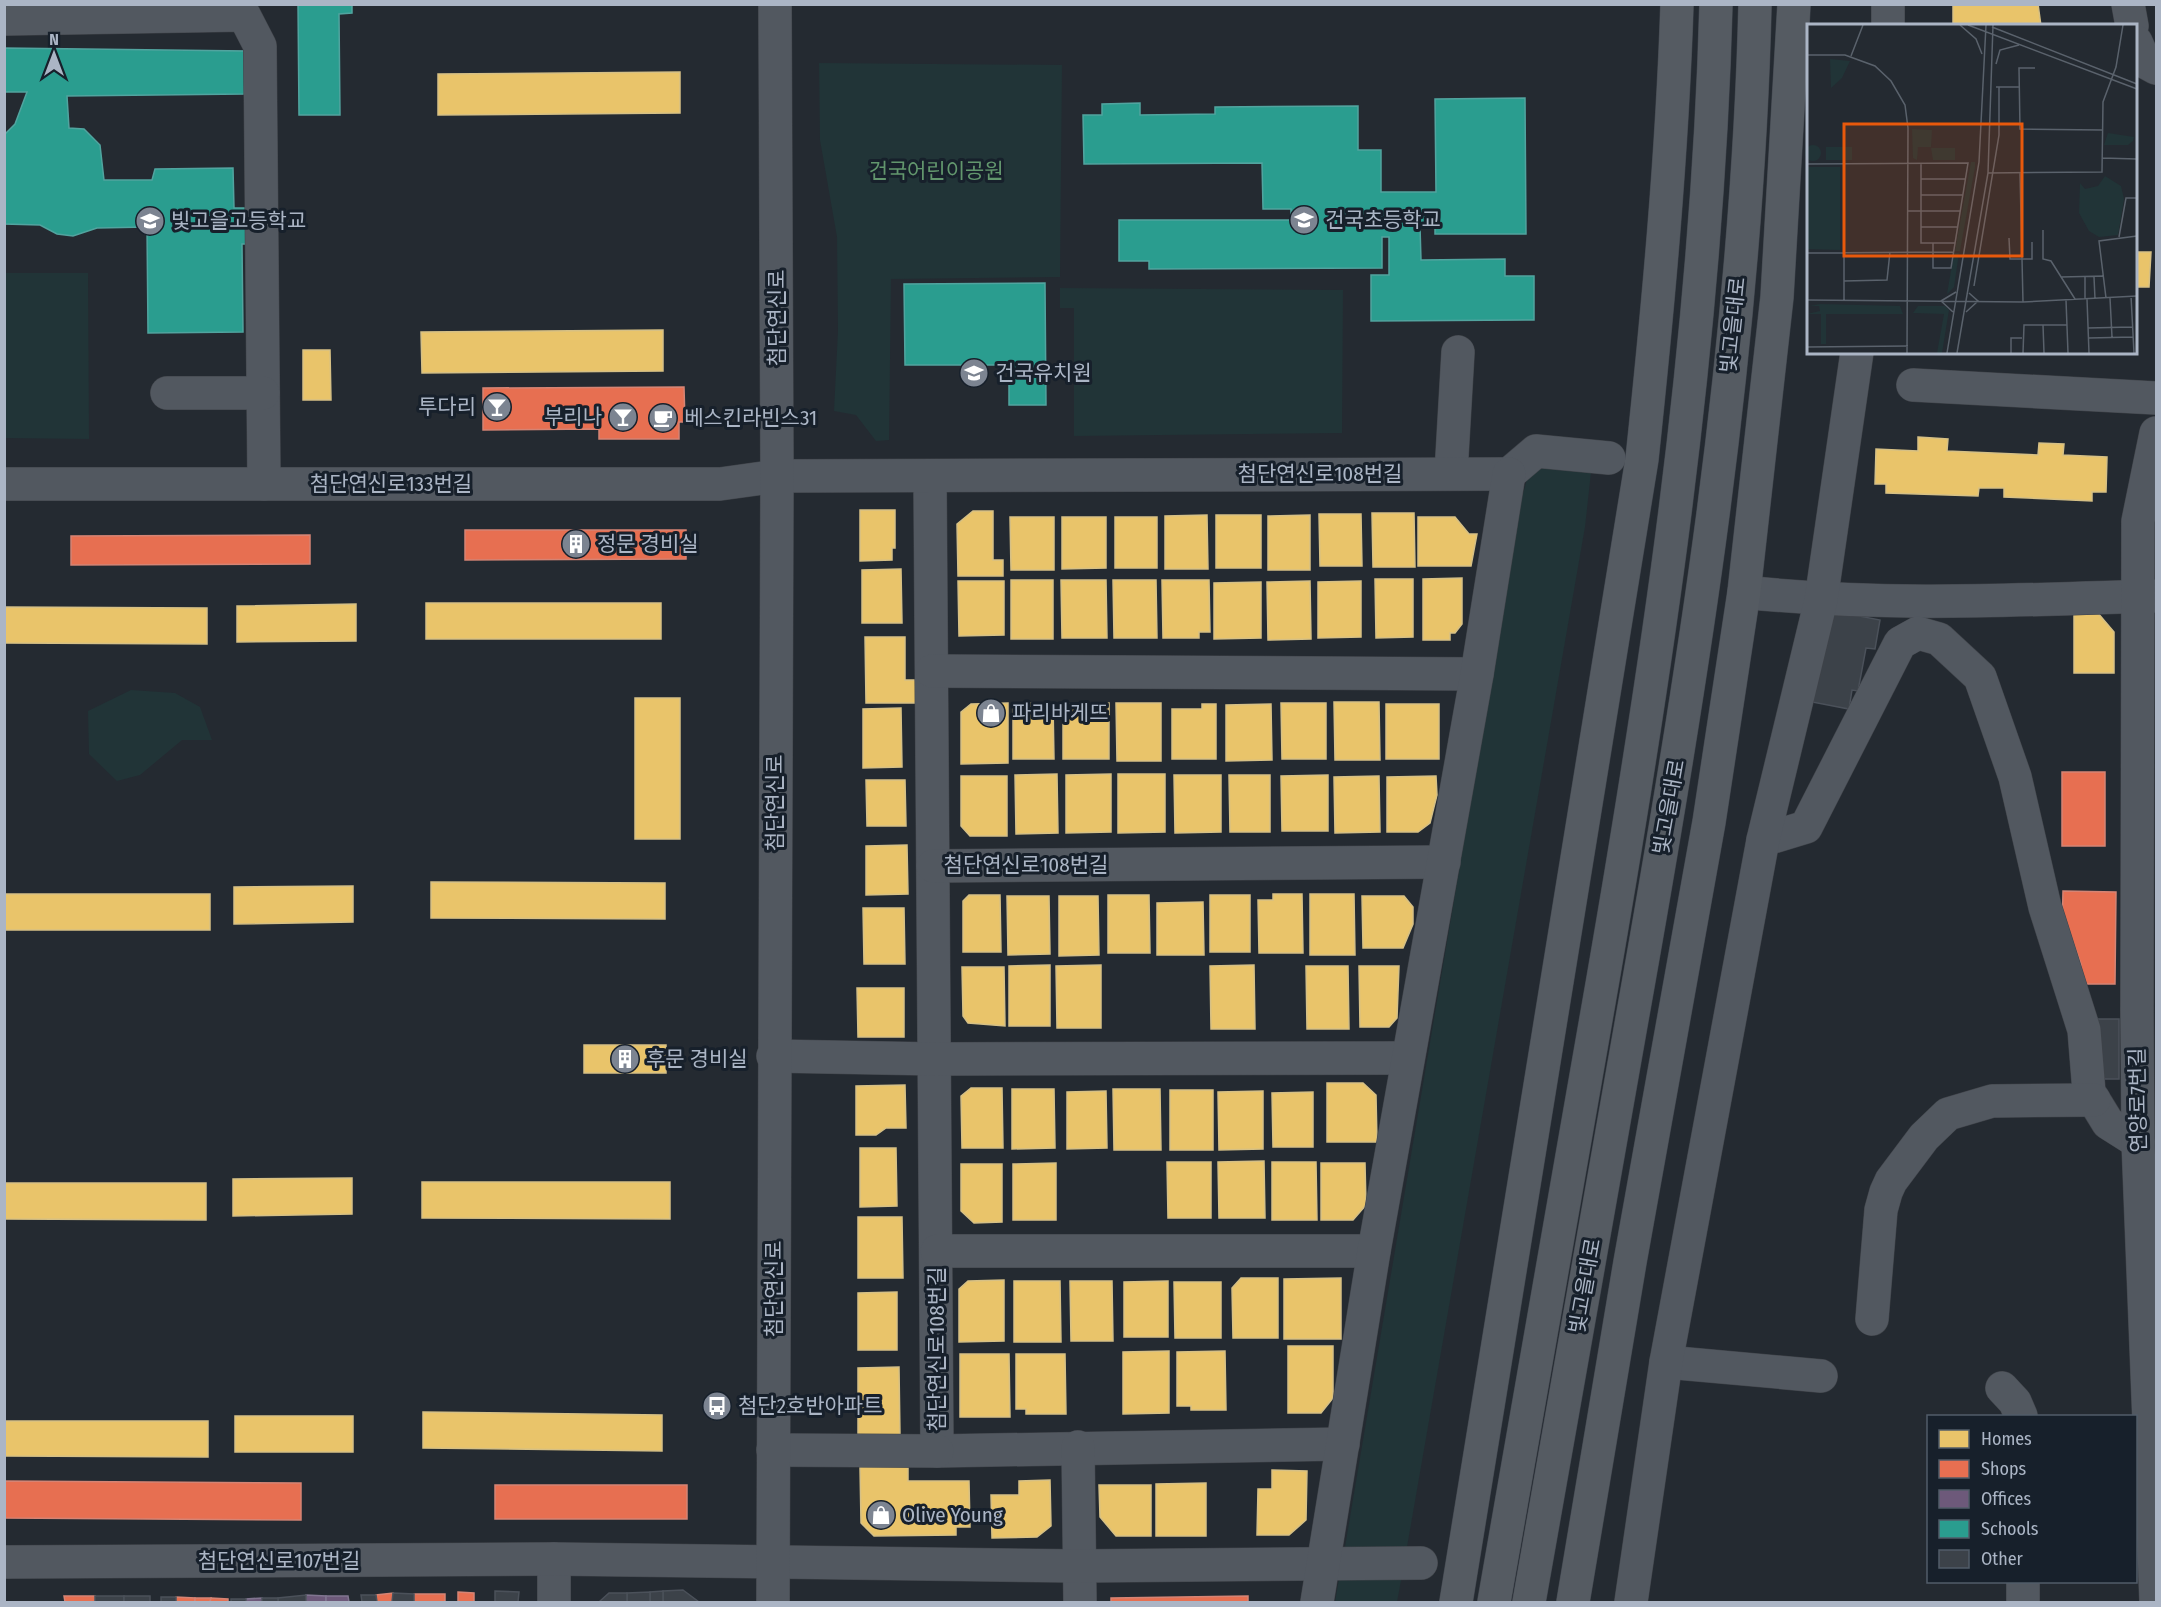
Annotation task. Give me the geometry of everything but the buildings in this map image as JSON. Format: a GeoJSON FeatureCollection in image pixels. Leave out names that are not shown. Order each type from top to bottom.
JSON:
{"type":"FeatureCollection","features":[{"type":"Feature","properties":{"kind":"main road"},"geometry":{"type":"LineString","coordinates":[[1456,1602],[1642,459],[1661,278],[1673,117],[1677,4]]}},
{"type":"Feature","properties":{"kind":"main road","name":"빛고을대로"},"geometry":{"type":"LineString","coordinates":[[1494,1602],[1636,791],[1671,555],[1700,301],[1714,86],[1716,4]]}},
{"type":"Feature","properties":{"kind":"main road","name":"빛고을대로"},"geometry":{"type":"LineString","coordinates":[[1529,1602],[1674,785],[1712,532],[1736,306],[1753,91],[1755,4]]}},
{"type":"Feature","properties":{"kind":"main road"},"geometry":{"type":"LineString","coordinates":[[1573,1602],[1709,822],[1744,592],[1777,297],[1794,4]]}},
{"type":"Feature","properties":{"kind":"street","name":"첨단연신로"},"geometry":{"type":"LineString","coordinates":[[773,1602],[773,1056],[777,476],[775,4]]}},
{"type":"Feature","properties":{"kind":"street"},"geometry":{"type":"LineString","coordinates":[[1888,4],[1888,24]]}},
{"type":"Feature","properties":{"kind":"street"},"geometry":{"type":"LineString","coordinates":[[2128,4],[2132,24]]}},
{"type":"Feature","properties":{"kind":"street"},"geometry":{"type":"LineString","coordinates":[[4,19],[244,15],[260,46],[264,484]]}},
{"type":"Feature","properties":{"kind":"street"},"geometry":{"type":"LineString","coordinates":[[2137,44],[2145,62],[2157,68]]}},
{"type":"Feature","properties":{"kind":"street"},"geometry":{"type":"LineString","coordinates":[[1451,473],[1458,352]]}},
{"type":"Feature","properties":{"kind":"street"},"geometry":{"type":"LineString","coordinates":[[1631,1602],[1666,1362],[1762,840],[1821,600],[1857,354]]}},
{"type":"Feature","properties":{"kind":"street"},"geometry":{"type":"LineString","coordinates":[[1913,385],[2157,398]]}},
{"type":"Feature","properties":{"kind":"street"},"geometry":{"type":"LineString","coordinates":[[167,393],[263,393]]}},
{"type":"Feature","properties":{"kind":"street","name":"연양로7번길"},"geometry":{"type":"LineString","coordinates":[[2156,1602],[2138,1142],[2147,597],[2138,521],[2157,434]]}},
{"type":"Feature","properties":{"kind":"street"},"geometry":{"type":"LineString","coordinates":[[1317,1602],[1374,1251],[1477,674],[1509,474],[1536,452],[1609,458]]}},
{"type":"Feature","properties":{"kind":"street","name":"첨단연신로108번길"},"geometry":{"type":"LineString","coordinates":[[777,476],[1509,474]]}},
{"type":"Feature","properties":{"kind":"street","name":"첨단연신로133번길"},"geometry":{"type":"LineString","coordinates":[[4,484],[720,484],[777,476]]}},
{"type":"Feature","properties":{"kind":"street","name":"첨단연신로108번길"},"geometry":{"type":"LineString","coordinates":[[930,476],[936,1059],[937,1451],[1343,1444]]}},
{"type":"Feature","properties":{"kind":"street"},"geometry":{"type":"LineString","coordinates":[[1744,592],[1821,600],[1943,603],[2147,597]]}},
{"type":"Feature","properties":{"kind":"street"},"geometry":{"type":"LineString","coordinates":[[1762,840],[1806,827],[1900,643],[1918,633],[1939,639],[1980,677],[2015,777],[2045,907],[2084,1030],[2089,1092],[2108,1123],[2138,1142]]}},
{"type":"Feature","properties":{"kind":"street"},"geometry":{"type":"LineString","coordinates":[[932,671],[1477,674]]}},
{"type":"Feature","properties":{"kind":"street","name":"첨단연신로108번길"},"geometry":{"type":"LineString","coordinates":[[933,866],[1444,862]]}},
{"type":"Feature","properties":{"kind":"street"},"geometry":{"type":"LineString","coordinates":[[773,1056],[936,1059],[1407,1058]]}},
{"type":"Feature","properties":{"kind":"street"},"geometry":{"type":"LineString","coordinates":[[1872,1320],[1881,1210],[1886,1192],[1891,1181],[1924,1137],[1948,1114],[1992,1101],[2094,1100]]}},
{"type":"Feature","properties":{"kind":"street","name":"첨단연신로108번길"},"geometry":{"type":"LineString","coordinates":[[937,1251],[1374,1251]]}},
{"type":"Feature","properties":{"kind":"street"},"geometry":{"type":"LineString","coordinates":[[1666,1362],[1821,1376]]}},
{"type":"Feature","properties":{"kind":"street"},"geometry":{"type":"LineString","coordinates":[[2002,1388],[2015,1402],[2021,1415]]}},
{"type":"Feature","properties":{"kind":"street"},"geometry":{"type":"LineString","coordinates":[[1078,1447],[1080,1602]]}},
{"type":"Feature","properties":{"kind":"street"},"geometry":{"type":"LineString","coordinates":[[773,1450],[937,1451]]}},
{"type":"Feature","properties":{"kind":"street"},"geometry":{"type":"LineString","coordinates":[[554,1559],[554,1602]]}},
{"type":"Feature","properties":{"kind":"street","name":"첨단연신로107번길"},"geometry":{"type":"LineString","coordinates":[[4,1562],[554,1559],[773,1561]]}},
{"type":"Feature","properties":{"kind":"street"},"geometry":{"type":"LineString","coordinates":[[773,1561],[1079,1566],[1324,1562],[1421,1563]]}},
{"type":"Feature","properties":{"kind":"street"},"geometry":{"type":"LineString","coordinates":[[2023,1583],[2023,1602]]}},
{"type":"Feature","properties":{"kind":"green space","name":"건국어린이공원"},"geometry":{"type":"Polygon","coordinates":[[[819,63],[1062,65],[1060,277],[891,279],[889,440],[876,441],[856,415],[834,411],[838,331],[837,237],[820,140],[819,63]]]}},
{"type":"Feature","properties":{"kind":"green space"},"geometry":{"type":"Polygon","coordinates":[[[5,273],[88,273],[89,439],[5,438],[5,273]]]}},
{"type":"Feature","properties":{"kind":"green space"},"geometry":{"type":"Polygon","coordinates":[[[1060,288],[1343,290],[1342,433],[1074,436],[1074,308],[1060,308],[1060,288]]]}},
{"type":"Feature","properties":{"kind":"green space"},"geometry":{"type":"Polygon","coordinates":[[[1544,462],[1592,463],[1585,527],[1407,1547],[1345,1547],[1522,497],[1529,472],[1544,462]]]}},
{"type":"Feature","properties":{"kind":"green space"},"geometry":{"type":"Polygon","coordinates":[[[131,690],[175,693],[200,707],[212,740],[182,740],[140,775],[117,781],[89,754],[88,711],[131,690]]]}},
{"type":"Feature","properties":{"kind":"green space"},"geometry":{"type":"Polygon","coordinates":[[[1340,1573],[1402,1575],[1397,1602],[1335,1602],[1340,1573]]]}},
{"type":"Feature","properties":{"kind":"place","name":"건국초등학교"},"geometry":{"type":"Point","coordinates":[1304,220]}},
{"type":"Feature","properties":{"kind":"place","name":"빛고을고등학교"},"geometry":{"type":"Point","coordinates":[150,221]}},
{"type":"Feature","properties":{"kind":"place","name":"건국유치원"},"geometry":{"type":"Point","coordinates":[974,373]}},
{"type":"Feature","properties":{"kind":"place","name":"투다리"},"geometry":{"type":"Point","coordinates":[497,407]}},
{"type":"Feature","properties":{"kind":"place","name":"부리나"},"geometry":{"type":"Point","coordinates":[623,417]}},
{"type":"Feature","properties":{"kind":"place","name":"베스킨라빈스31"},"geometry":{"type":"Point","coordinates":[663,418]}},
{"type":"Feature","properties":{"kind":"place","name":"정문 경비실"},"geometry":{"type":"Point","coordinates":[576,544]}},
{"type":"Feature","properties":{"kind":"place","name":"파리바게뜨"},"geometry":{"type":"Point","coordinates":[991,713]}},
{"type":"Feature","properties":{"kind":"place","name":"후문 경비실"},"geometry":{"type":"Point","coordinates":[625,1059]}},
{"type":"Feature","properties":{"kind":"place","name":"첨단2호반아파트"},"geometry":{"type":"Point","coordinates":[717,1406]}},
{"type":"Feature","properties":{"kind":"place","name":"Olive Young"},"geometry":{"type":"Point","coordinates":[881,1515]}}]}
